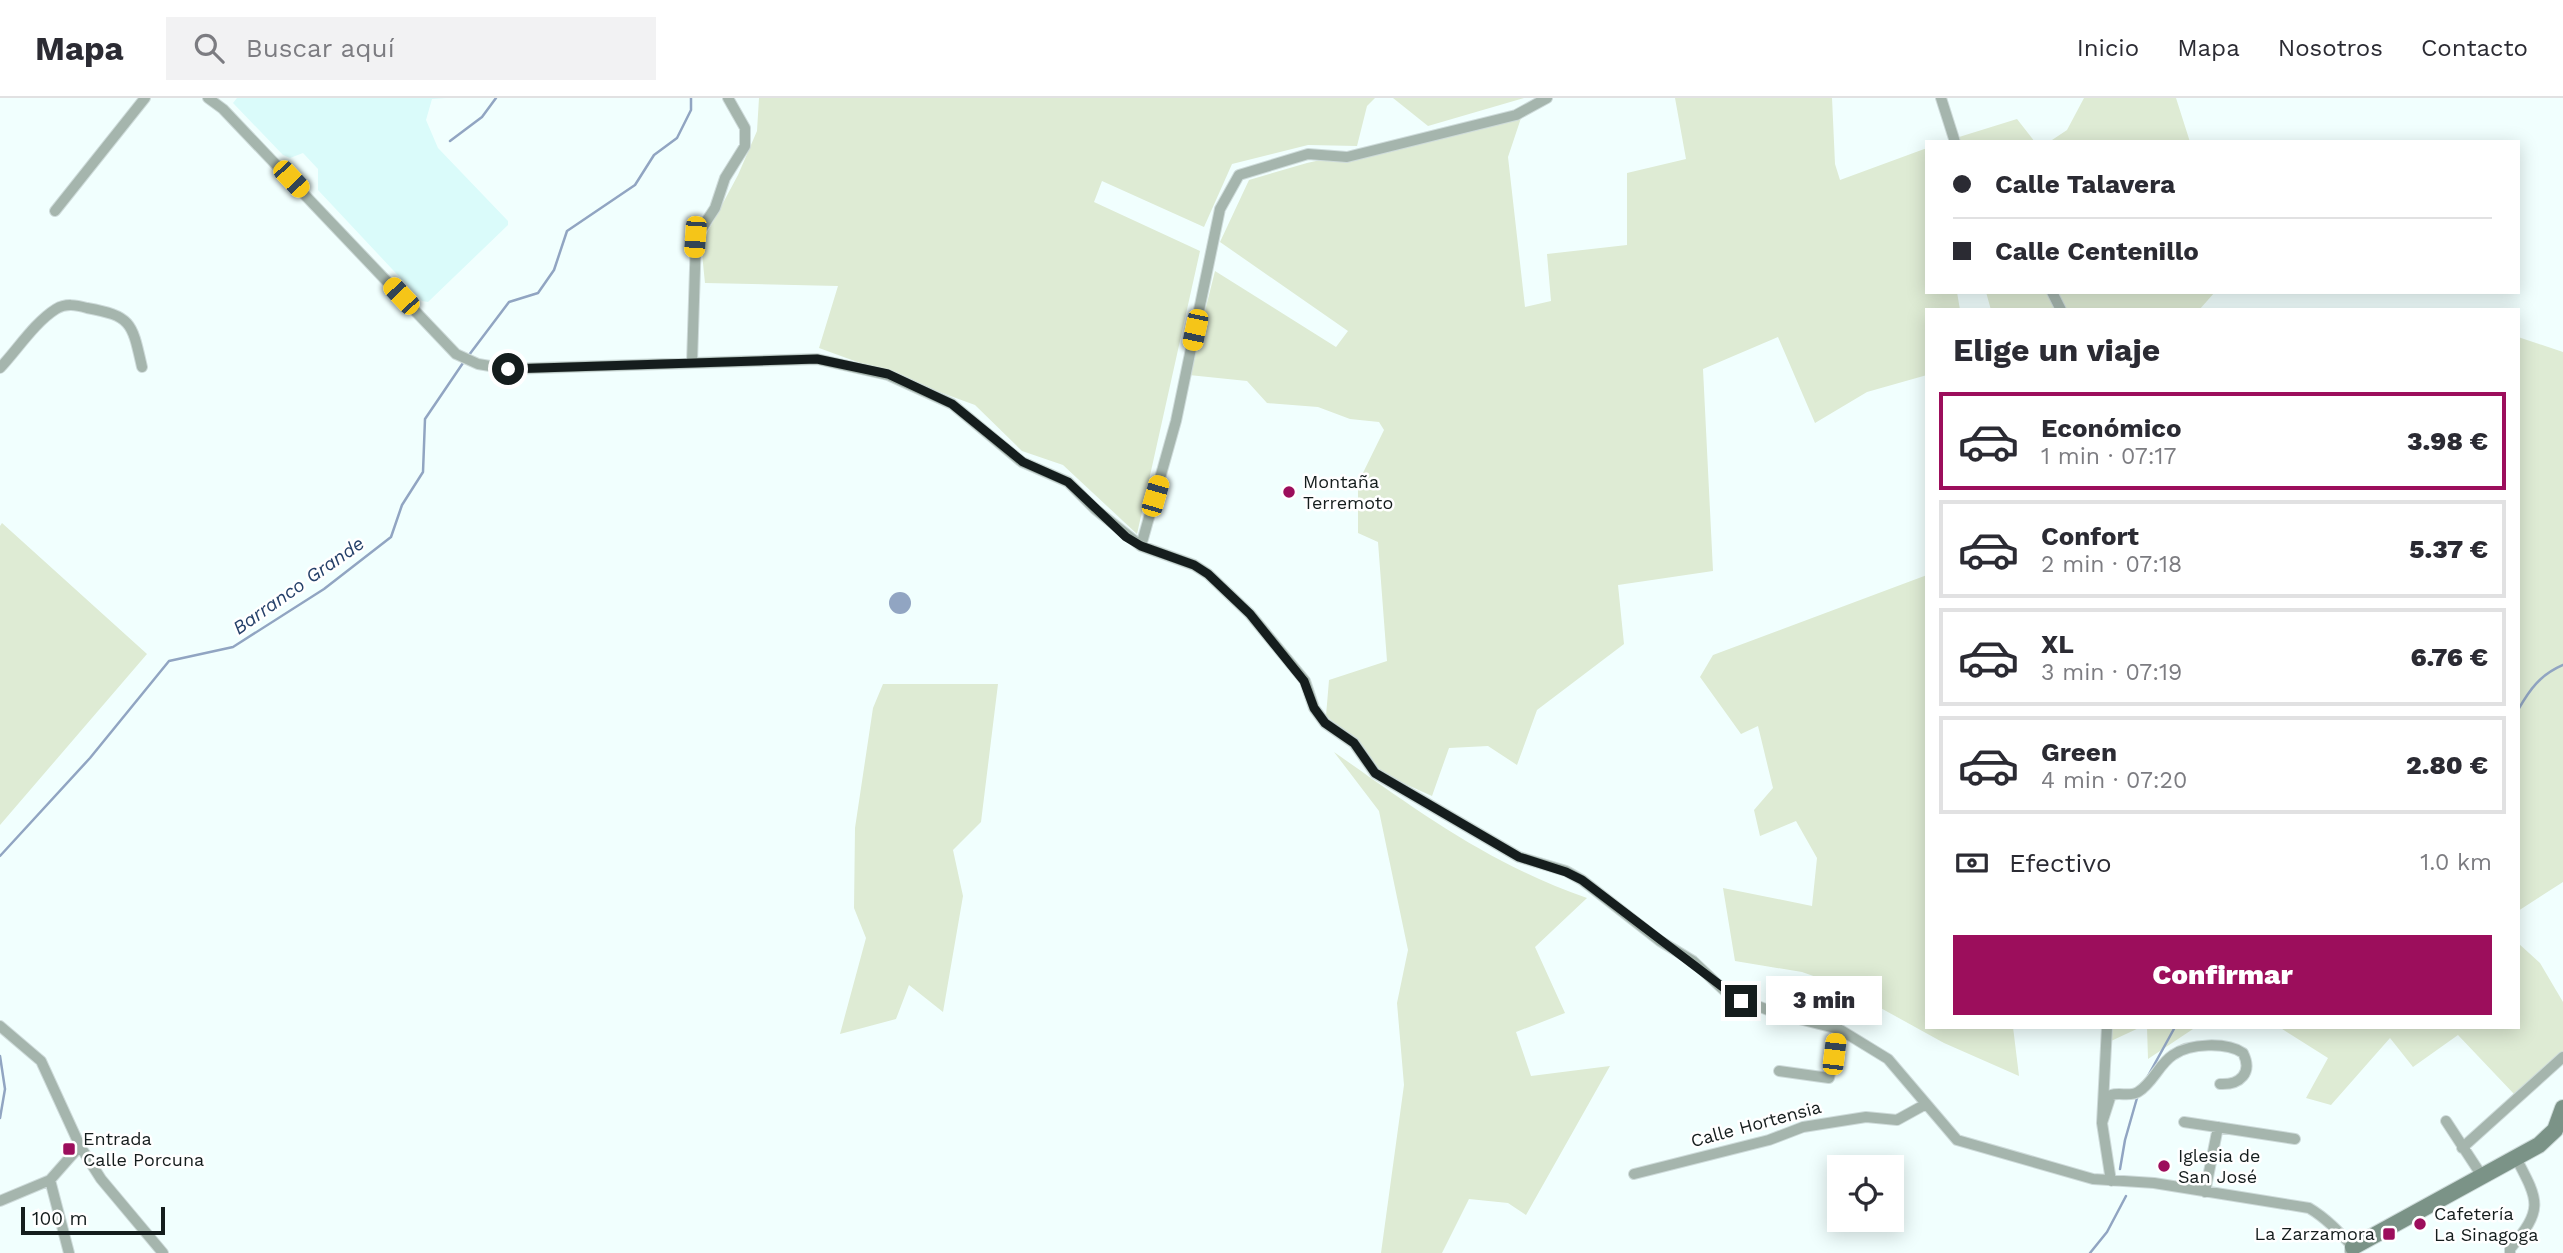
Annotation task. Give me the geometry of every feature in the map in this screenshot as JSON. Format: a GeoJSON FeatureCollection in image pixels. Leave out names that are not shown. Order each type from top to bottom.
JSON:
{"type":"FeatureCollection","features":[{"type":"Feature","properties":{"kind":"main road"},"geometry":{"type":"LineString","coordinates":[[2351,1250],[2539,1145],[2554,1130],[2563,1108]]}},
{"type":"Feature","properties":{"kind":"street"},"geometry":{"type":"LineString","coordinates":[[55,211],[145,98]]}},
{"type":"Feature","properties":{"kind":"street"},"geometry":{"type":"LineString","coordinates":[[208,98],[223,109],[456,354],[466,360],[508,369],[817,359],[888,374],[952,404],[1023,462],[1068,482],[1095,509],[1141,546],[1194,565],[1250,614],[1304,681],[1314,708],[1325,723],[1354,743],[1375,773],[1519,857],[1582,880],[1660,941],[1693,961],[1729,995],[1776,1013],[1839,1029],[1888,1059],[1957,1140],[2111,1181],[2154,1183],[2309,1208],[2324,1217],[2351,1250]]}},
{"type":"Feature","properties":{"kind":"street"},"geometry":{"type":"LineString","coordinates":[[692,363],[695,237],[715,208],[725,178],[745,146],[745,128],[728,98]]}},
{"type":"Feature","properties":{"kind":"street"},"geometry":{"type":"LineString","coordinates":[[1141,546],[1177,421],[1220,209],[1239,176],[1308,154],[1347,157],[1516,115],[1548,98]]}},
{"type":"Feature","properties":{"kind":"street"},"geometry":{"type":"LineString","coordinates":[[1941,98],[1954,140]]}},
{"type":"Feature","properties":{"kind":"street"},"geometry":{"type":"LineString","coordinates":[[0,368],[51,313],[69,304],[117,313],[127,321],[136,340],[142,367]]}},
{"type":"Feature","properties":{"kind":"street"},"geometry":{"type":"LineString","coordinates":[[0,1026],[41,1061],[80,1146],[101,1179],[163,1253]]}},
{"type":"Feature","properties":{"kind":"street"},"geometry":{"type":"LineString","coordinates":[[1779,1071],[1829,1079],[1839,1029]]}},
{"type":"Feature","properties":{"kind":"street"},"geometry":{"type":"LineString","coordinates":[[2107,1029],[2102,1123],[2111,1181]]}},
{"type":"Feature","properties":{"kind":"street"},"geometry":{"type":"LineString","coordinates":[[2102,1123],[2111,1095],[2129,1095],[2141,1090],[2172,1055],[2180,1051],[2226,1046],[2243,1053],[2248,1061],[2247,1072],[2241,1081],[2234,1085],[2220,1084]]}},
{"type":"Feature","properties":{"kind":"street"},"geometry":{"type":"LineString","coordinates":[[2462,1148],[2563,1058]]}},
{"type":"Feature","properties":{"kind":"street","name":"Calle Hortensia"},"geometry":{"type":"LineString","coordinates":[[1634,1174],[1769,1140],[1803,1127],[1866,1117],[1897,1120],[1926,1104]]}},
{"type":"Feature","properties":{"kind":"street"},"geometry":{"type":"LineString","coordinates":[[2446,1121],[2482,1176]]}},
{"type":"Feature","properties":{"kind":"street"},"geometry":{"type":"LineString","coordinates":[[2184,1122],[2295,1139]]}},
{"type":"Feature","properties":{"kind":"street"},"geometry":{"type":"LineString","coordinates":[[2205,1192],[2218,1127]]}},
{"type":"Feature","properties":{"kind":"street"},"geometry":{"type":"LineString","coordinates":[[0,1201],[50,1180],[80,1146]]}},
{"type":"Feature","properties":{"kind":"street"},"geometry":{"type":"LineString","coordinates":[[2510,1253],[2510,1249],[2534,1220],[2532,1188],[2516,1158]]}},
{"type":"Feature","properties":{"kind":"street"},"geometry":{"type":"LineString","coordinates":[[50,1180],[69,1253]]}},
{"type":"Feature","properties":{"kind":"shaded area"},"geometry":{"type":"Polygon","coordinates":[[[237,98],[446,98],[432,99],[426,120],[438,148],[508,221],[508,225],[428,302],[422,301],[318,190],[318,169],[303,153],[290,158],[283,155],[233,103],[237,98]]]}},
{"type":"Feature","properties":{"kind":"shaded area"},"geometry":{"type":"Polygon","coordinates":[[[900,592],[908,595],[911,603],[908,611],[900,614],[892,611],[889,603],[892,595],[900,592]]]}},
{"type":"Feature","properties":{"kind":"green space"},"geometry":{"type":"Polygon","coordinates":[[[759,98],[1375,98],[1367,106],[1357,146],[1308,145],[1232,164],[1204,227],[1102,181],[1094,202],[1200,251],[1137,534],[1063,465],[1022,451],[975,405],[819,348],[838,286],[705,283],[701,244],[738,175],[757,131],[759,98]]]}},
{"type":"Feature","properties":{"kind":"green space"},"geometry":{"type":"Polygon","coordinates":[[[1393,98],[1524,98],[1428,126],[1393,98]]]}},
{"type":"Feature","properties":{"kind":"green space"},"geometry":{"type":"Polygon","coordinates":[[[1675,98],[1832,98],[1835,164],[1840,180],[1925,149],[1925,294],[1957,294],[1960,308],[1925,308],[1925,376],[1867,392],[1815,423],[1778,337],[1703,369],[1713,571],[1618,585],[1624,644],[1537,710],[1517,765],[1488,746],[1449,748],[1432,796],[1383,774],[1359,741],[1326,716],[1329,680],[1387,661],[1378,542],[1358,533],[1358,483],[1384,430],[1379,422],[1350,419],[1318,407],[1267,403],[1247,381],[1189,375],[1215,271],[1336,347],[1348,331],[1220,242],[1249,180],[1307,163],[1522,115],[1508,157],[1525,307],[1551,301],[1547,254],[1627,245],[1627,173],[1686,159],[1675,98]]]}},
{"type":"Feature","properties":{"kind":"green space"},"geometry":{"type":"Polygon","coordinates":[[[2084,98],[2176,98],[2189,140],[2052,140],[2067,130],[2084,98]]]}},
{"type":"Feature","properties":{"kind":"green space"},"geometry":{"type":"Polygon","coordinates":[[[2017,119],[2033,140],[1949,140],[2017,119]]]}},
{"type":"Feature","properties":{"kind":"green space"},"geometry":{"type":"Polygon","coordinates":[[[1987,294],[2213,294],[2201,308],[1990,308],[1987,294]]]}},
{"type":"Feature","properties":{"kind":"green space"},"geometry":{"type":"Polygon","coordinates":[[[2520,338],[2563,352],[2563,882],[2520,910],[2520,338]]]}},
{"type":"Feature","properties":{"kind":"green space"},"geometry":{"type":"Polygon","coordinates":[[[2,523],[147,654],[0,825],[0,526],[2,523]]]}},
{"type":"Feature","properties":{"kind":"green space"},"geometry":{"type":"Polygon","coordinates":[[[1925,576],[1925,1029],[2013,1029],[2019,1076],[1944,1043],[1839,985],[1802,972],[1735,961],[1723,888],[1812,906],[1817,858],[1796,821],[1760,836],[1754,810],[1773,788],[1758,726],[1741,734],[1700,677],[1713,655],[1925,576]]]}},
{"type":"Feature","properties":{"kind":"green space"},"geometry":{"type":"Polygon","coordinates":[[[883,684],[998,684],[981,822],[953,850],[963,896],[943,1012],[909,985],[896,1019],[840,1034],[866,938],[854,908],[855,828],[873,708],[883,684]]]}},
{"type":"Feature","properties":{"kind":"green space"},"geometry":{"type":"Polygon","coordinates":[[[1334,752],[1425,815],[1486,852],[1518,869],[1587,898],[1535,947],[1565,1013],[1516,1032],[1531,1076],[1610,1066],[1526,1215],[1508,1203],[1469,1199],[1442,1253],[1381,1253],[1404,1085],[1397,1003],[1408,950],[1379,811],[1334,752]]]}},
{"type":"Feature","properties":{"kind":"green space"},"geometry":{"type":"Polygon","coordinates":[[[2520,945],[2540,963],[2563,1002],[2563,1052],[2514,1094],[2458,1035],[2413,1067],[2390,1038],[2331,1105],[2306,1098],[2328,1058],[2282,1029],[2520,1029],[2520,945]]]}},
{"type":"Feature","properties":{"kind":"green space"},"geometry":{"type":"Polygon","coordinates":[[[2111,1029],[2137,1029],[2111,1041],[2111,1029]]]}},
{"type":"Feature","properties":{"kind":"green space"},"geometry":{"type":"Polygon","coordinates":[[[2147,1029],[2193,1029],[2148,1059],[2147,1029]]]}},
{"type":"Feature","properties":{"kind":"waterway"},"geometry":{"type":"LineString","coordinates":[[450,141],[482,117],[496,98]]}},
{"type":"Feature","properties":{"kind":"waterway","name":"Barranco Grande"},"geometry":{"type":"LineString","coordinates":[[469,355],[509,302],[538,293],[554,270],[567,231],[635,185],[654,155],[677,138],[691,110],[691,98]]}},
{"type":"Feature","properties":{"kind":"waterway","name":"Barranco Grande"},"geometry":{"type":"LineString","coordinates":[[0,856],[90,758],[169,661],[233,647],[324,589],[391,537],[402,505],[423,472],[425,419],[465,360]]}},
{"type":"Feature","properties":{"kind":"waterway"},"geometry":{"type":"LineString","coordinates":[[2520,707],[2536,683],[2563,665]]}},
{"type":"Feature","properties":{"kind":"waterway"},"geometry":{"type":"LineString","coordinates":[[2148,1076],[2174,1029]]}},
{"type":"Feature","properties":{"kind":"waterway","name":"Barranco Grande"},"geometry":{"type":"LineString","coordinates":[[0,1056],[5,1089],[0,1118]]}},
{"type":"Feature","properties":{"kind":"waterway"},"geometry":{"type":"LineString","coordinates":[[2120,1169],[2137,1098]]}},
{"type":"Feature","properties":{"kind":"waterway"},"geometry":{"type":"LineString","coordinates":[[2090,1253],[2107,1232],[2126,1196]]}},
{"type":"Feature","properties":{"kind":"place","name":"Montaña Terremoto"},"geometry":{"type":"Point","coordinates":[1289,492]}},
{"type":"Feature","properties":{"kind":"place","name":"Entrada Calle Porcuna"},"geometry":{"type":"Point","coordinates":[69,1149]}},
{"type":"Feature","properties":{"kind":"place","name":"Iglesia de San José"},"geometry":{"type":"Point","coordinates":[2164,1166]}},
{"type":"Feature","properties":{"kind":"place","name":"Cafetería La Sinagoga"},"geometry":{"type":"Point","coordinates":[2420,1224]}},
{"type":"Feature","properties":{"kind":"place","name":"La Zarzamora"},"geometry":{"type":"Point","coordinates":[2389,1234]}},
{"type":"Feature","properties":{"kind":"route"},"geometry":{"type":"LineString","coordinates":[[508,369],[817,359],[838,366],[888,374],[952,404],[1023,462],[1068,482],[1126,537],[1141,546],[1194,565],[1208,574],[1250,614],[1304,681],[1314,708],[1325,723],[1354,743],[1375,773],[1519,857],[1582,880],[1660,941],[1693,961],[1729,995],[1741,1001]]}}]}
